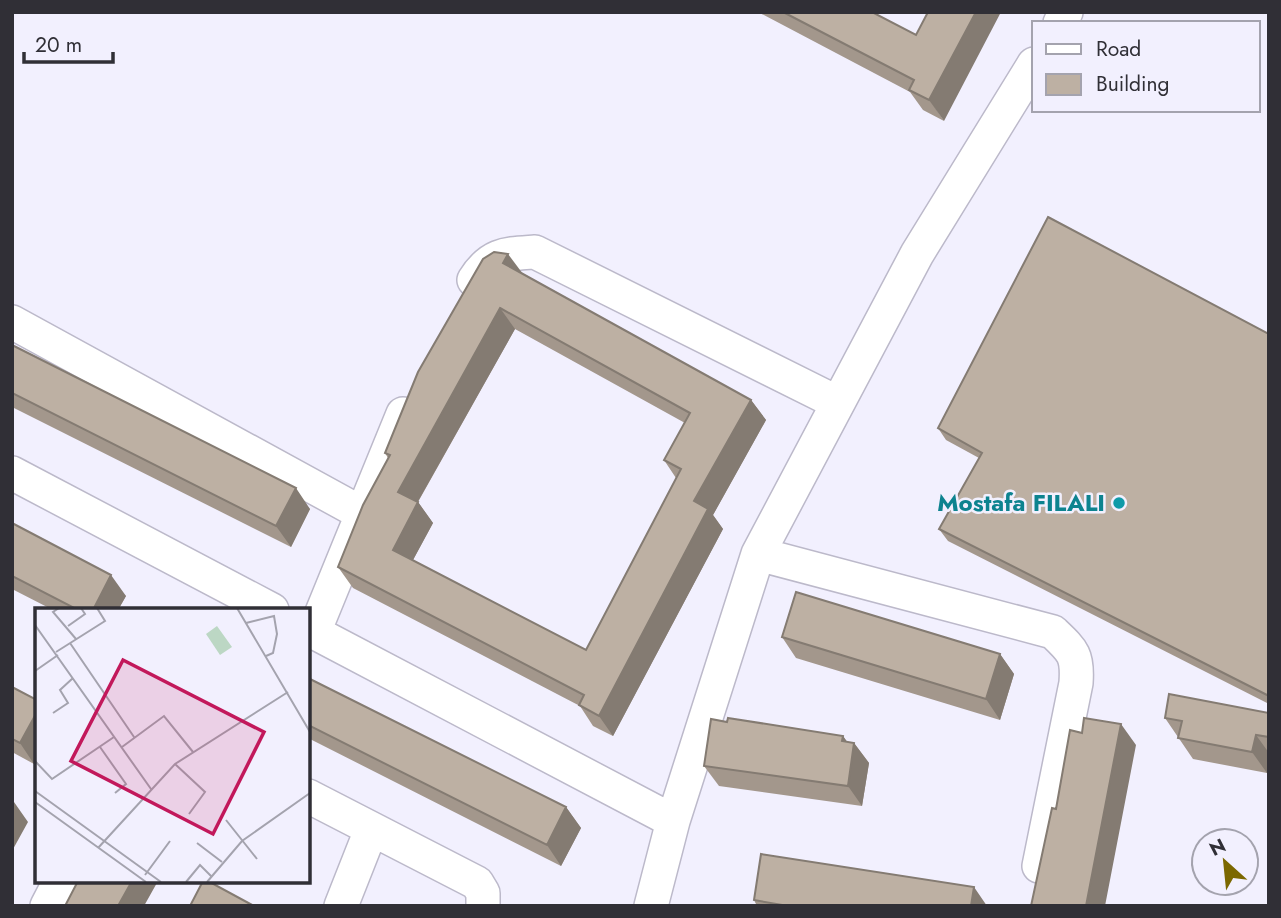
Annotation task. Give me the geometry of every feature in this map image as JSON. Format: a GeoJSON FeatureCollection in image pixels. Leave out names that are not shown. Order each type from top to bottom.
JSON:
{"type":"FeatureCollection","features":[{"type":"Feature","properties":{"kind":"street"},"geometry":{"type":"LineString","coordinates":[[651,906],[673,821],[758,554],[917,254],[1032,67]]}},
{"type":"Feature","properties":{"kind":"street"},"geometry":{"type":"LineString","coordinates":[[460,304],[483,266],[502,254],[536,252],[838,403]]}},
{"type":"Feature","properties":{"kind":"street"},"geometry":{"type":"LineString","coordinates":[[12,322],[363,514]]}},
{"type":"Feature","properties":{"kind":"street"},"geometry":{"type":"LineString","coordinates":[[415,384],[363,514],[311,630],[673,821]]}},
{"type":"Feature","properties":{"kind":"street"},"geometry":{"type":"LineString","coordinates":[[12,473],[215,597],[263,608]]}},
{"type":"Feature","properties":{"kind":"street"},"geometry":{"type":"LineString","coordinates":[[758,554],[1053,632],[1071,648],[1077,661],[1076,682],[1039,866]]}},
{"type":"Feature","properties":{"kind":"street"},"geometry":{"type":"LineString","coordinates":[[310,797],[477,883],[483,893],[483,906]]}},
{"type":"Feature","properties":{"kind":"street"},"geometry":{"type":"LineString","coordinates":[[341,906],[372,830]]}},
{"type":"Feature","properties":{"kind":"street"},"geometry":{"type":"LineString","coordinates":[[47,906],[59,883]]}},
{"type":"Feature","properties":{"kind":"building"},"geometry":{"type":"Polygon","coordinates":[[[783,12],[872,12],[916,35],[928,12],[976,12],[929,100],[909,90],[914,80],[783,12]]]}},
{"type":"Feature","properties":{"kind":"building","name":"Mostafa FILALI"},"geometry":{"type":"Polygon","coordinates":[[[1048,217],[1269,334],[1269,696],[939,529],[982,453],[938,428],[1048,217]]]}},
{"type":"Feature","properties":{"kind":"building"},"geometry":{"type":"Polygon","coordinates":[[[494,252],[508,254],[503,263],[751,400],[694,501],[708,509],[599,716],[579,705],[584,695],[338,567],[363,505],[390,455],[385,453],[418,372],[483,259],[494,252]],[[500,308],[398,492],[418,502],[393,550],[586,650],[681,469],[664,460],[690,413],[500,308]]]}},
{"type":"Feature","properties":{"kind":"building"},"geometry":{"type":"Polygon","coordinates":[[[12,345],[296,488],[276,526],[12,393],[12,345]]]}},
{"type":"Feature","properties":{"kind":"building"},"geometry":{"type":"Polygon","coordinates":[[[12,523],[111,575],[94,608],[74,608],[12,576],[12,523]]]}},
{"type":"Feature","properties":{"kind":"building"},"geometry":{"type":"Polygon","coordinates":[[[796,592],[1000,654],[986,699],[782,637],[796,592]]]}},
{"type":"Feature","properties":{"kind":"building"},"geometry":{"type":"Polygon","coordinates":[[[310,679],[566,807],[547,845],[310,726],[310,679]]]}},
{"type":"Feature","properties":{"kind":"building"},"geometry":{"type":"Polygon","coordinates":[[[12,687],[35,699],[35,716],[20,743],[12,739],[12,687]]]}},
{"type":"Feature","properties":{"kind":"building"},"geometry":{"type":"Polygon","coordinates":[[[1169,694],[1269,713],[1269,737],[1256,735],[1252,752],[1178,738],[1182,721],[1165,718],[1169,694]]]}},
{"type":"Feature","properties":{"kind":"building"},"geometry":{"type":"Polygon","coordinates":[[[728,718],[843,736],[842,741],[854,743],[848,786],[704,766],[711,719],[727,722],[728,718]]]}},
{"type":"Feature","properties":{"kind":"building"},"geometry":{"type":"Polygon","coordinates":[[[1084,718],[1121,724],[1086,906],[1031,906],[1052,808],[1056,809],[1070,730],[1082,733],[1084,718]]]}},
{"type":"Feature","properties":{"kind":"building"},"geometry":{"type":"Polygon","coordinates":[[[761,854],[974,887],[971,906],[788,906],[754,900],[761,854]]]}},
{"type":"Feature","properties":{"kind":"building"},"geometry":{"type":"Polygon","coordinates":[[[77,883],[131,883],[118,906],[65,906],[77,883]]]}},
{"type":"Feature","properties":{"kind":"building"},"geometry":{"type":"Polygon","coordinates":[[[202,883],[212,883],[254,906],[190,906],[202,883]]]}},
{"type":"Feature","properties":{"kind":"place","name":"Mostafa FILALI"},"geometry":{"type":"Point","coordinates":[1119,503]}}]}
